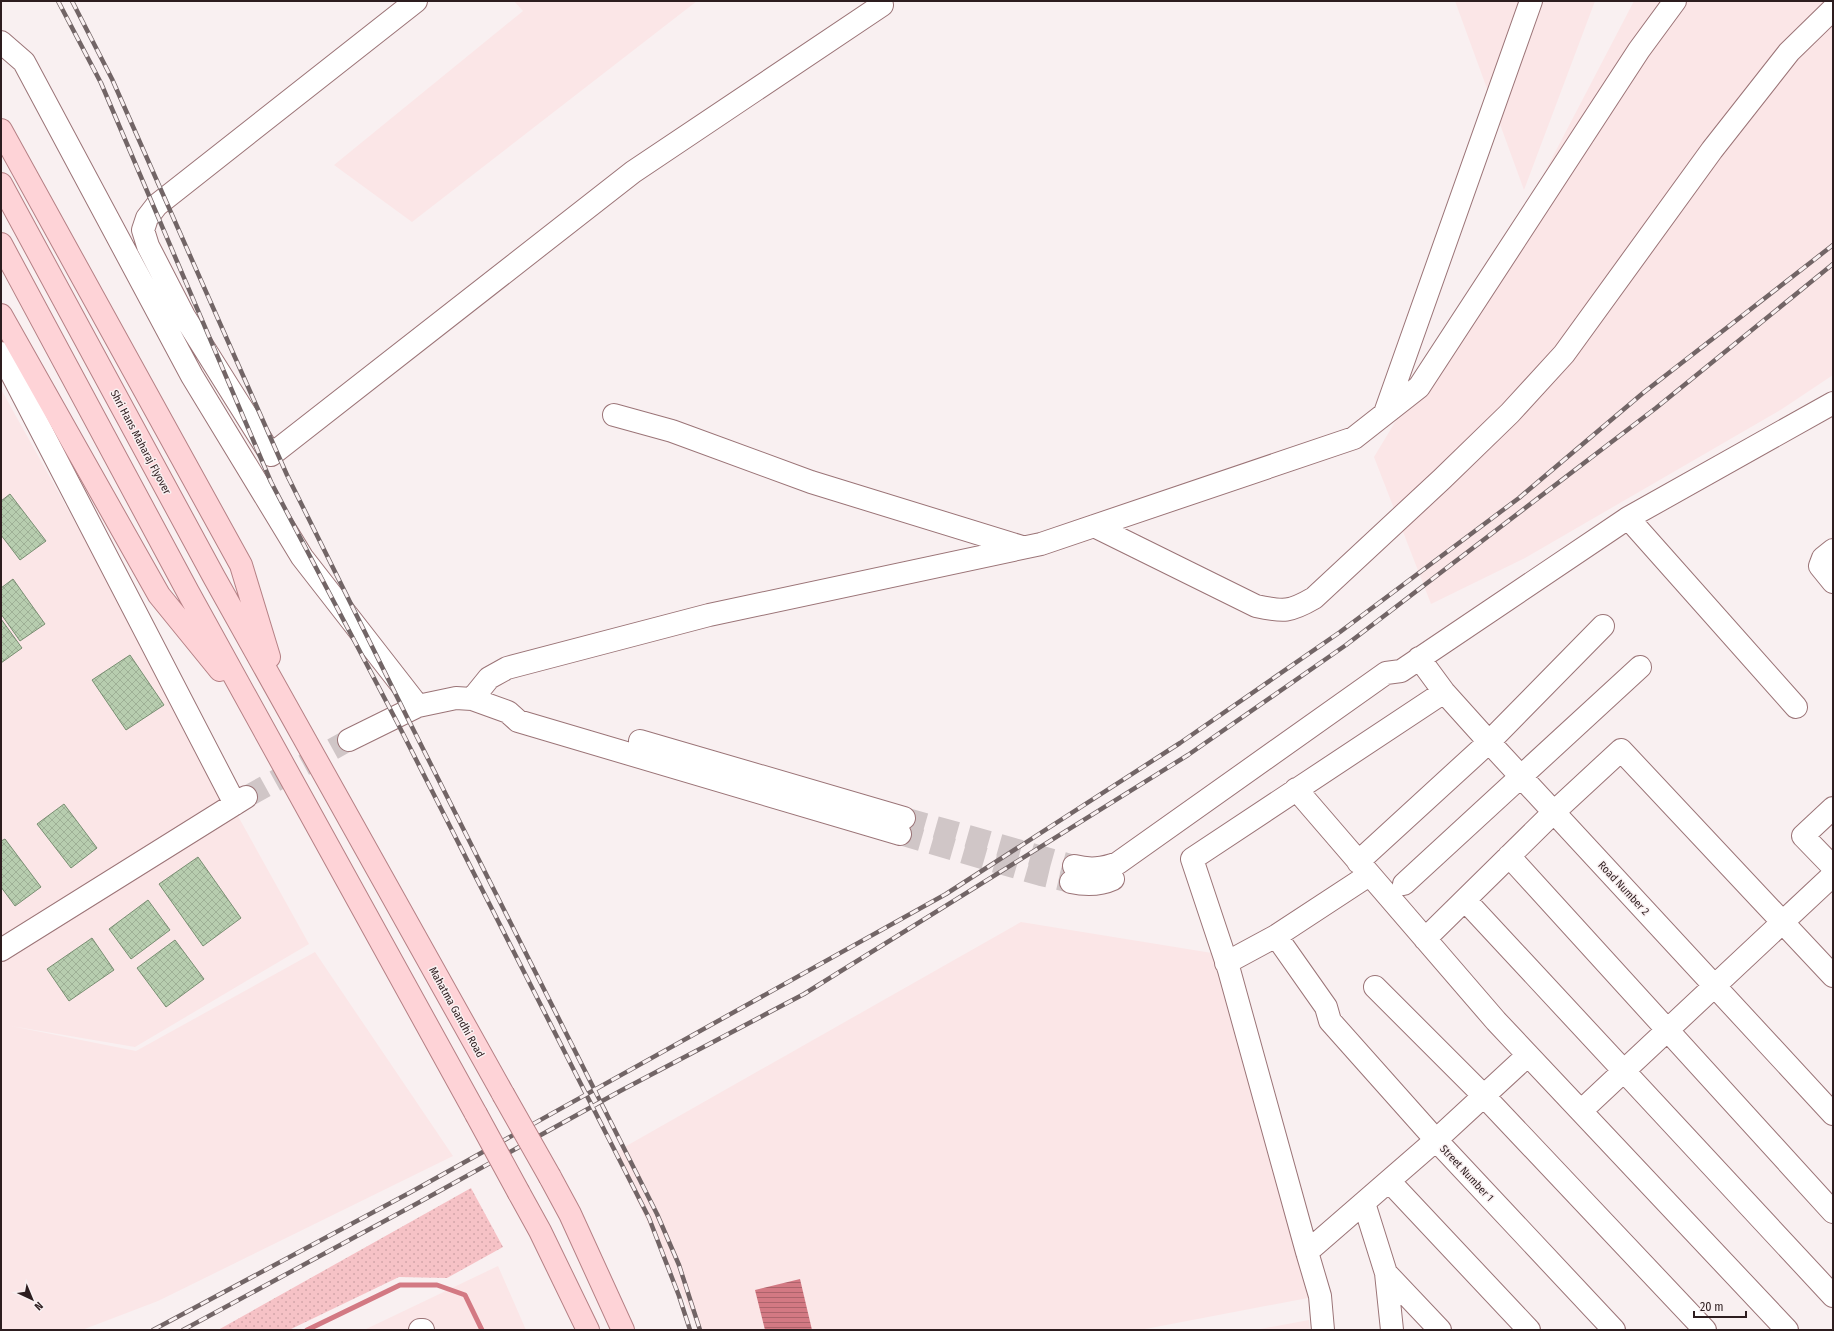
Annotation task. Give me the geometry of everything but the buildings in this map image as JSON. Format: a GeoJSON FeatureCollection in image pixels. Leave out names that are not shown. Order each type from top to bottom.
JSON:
{"type":"FeatureCollection","features":[{"type":"Feature","properties":{"kind":"main road"},"geometry":{"type":"LineString","coordinates":[[1,130],[241,565],[283,699]]}},
{"type":"Feature","properties":{"kind":"main road","name":"Shri Hans Maharaj Flyover"},"geometry":{"type":"LineString","coordinates":[[1,184],[214,577],[283,699]]}},
{"type":"Feature","properties":{"kind":"main road"},"geometry":{"type":"LineString","coordinates":[[1,244],[188,592],[519,1192],[588,1330]]}},
{"type":"Feature","properties":{"kind":"main road"},"geometry":{"type":"LineString","coordinates":[[1,315],[159,595],[257,716]]}},
{"type":"Feature","properties":{"kind":"main road","name":"Mahatma Gandhi Road"},"geometry":{"type":"LineString","coordinates":[[283,699],[570,1214],[623,1330]]}},
{"type":"Feature","properties":{"kind":"street"},"geometry":{"type":"LineString","coordinates":[[416,1],[158,205],[147,218],[143,230],[148,246],[184,316],[271,455],[633,172],[882,5]]}},
{"type":"Feature","properties":{"kind":"street"},"geometry":{"type":"LineString","coordinates":[[1385,414],[1531,1]]}},
{"type":"Feature","properties":{"kind":"street"},"geometry":{"type":"LineString","coordinates":[[472,698],[489,678],[507,668],[709,615],[1041,544],[1354,438],[1419,387],[1639,50],[1675,1]]}},
{"type":"Feature","properties":{"kind":"street"},"geometry":{"type":"LineString","coordinates":[[1094,526],[1256,606],[1279,611],[1296,608],[1314,598],[1510,413],[1564,354],[1712,150],[1789,52],[1833,9]]}},
{"type":"Feature","properties":{"kind":"street"},"geometry":{"type":"LineString","coordinates":[[1,42],[24,62],[192,376],[302,557],[418,706]]}},
{"type":"Feature","properties":{"kind":"street"},"geometry":{"type":"LineString","coordinates":[[1,58],[24,62]]}},
{"type":"Feature","properties":{"kind":"street"},"geometry":{"type":"LineString","coordinates":[[1,355],[241,800],[1,950]]}},
{"type":"Feature","properties":{"kind":"street"},"geometry":{"type":"LineString","coordinates":[[1073,874],[1104,868],[1118,863],[1386,674],[1401,671],[1628,518],[1833,403]]}},
{"type":"Feature","properties":{"kind":"street"},"geometry":{"type":"LineString","coordinates":[[614,415],[672,431],[811,482],[1024,548]]}},
{"type":"Feature","properties":{"kind":"street"},"geometry":{"type":"LineString","coordinates":[[1628,518],[1796,707]]}},
{"type":"Feature","properties":{"kind":"street"},"geometry":{"type":"LineString","coordinates":[[1833,550],[1823,558],[1820,566],[1833,582]]}},
{"type":"Feature","properties":{"kind":"street"},"geometry":{"type":"LineString","coordinates":[[1226,963],[1276,936],[1364,868],[1603,626]]}},
{"type":"Feature","properties":{"kind":"street","name":"Road Number 2"},"geometry":{"type":"LineString","coordinates":[[1419,658],[1444,692],[1833,1114]]}},
{"type":"Feature","properties":{"kind":"street"},"geometry":{"type":"LineString","coordinates":[[1404,884],[1640,667]]}},
{"type":"Feature","properties":{"kind":"street"},"geometry":{"type":"LineString","coordinates":[[1323,1330],[1320,1296],[1226,963],[1192,859],[1444,692]]}},
{"type":"Feature","properties":{"kind":"street"},"geometry":{"type":"LineString","coordinates":[[349,740],[418,706],[456,698],[472,698],[508,712],[522,707],[902,826]]}},
{"type":"Feature","properties":{"kind":"street"},"geometry":{"type":"LineString","coordinates":[[1425,939],[1554,812],[1621,750],[1833,976]]}},
{"type":"Feature","properties":{"kind":"street"},"geometry":{"type":"LineString","coordinates":[[1296,789],[1496,1021],[1787,1330]]}},
{"type":"Feature","properties":{"kind":"street"},"geometry":{"type":"LineString","coordinates":[[1833,808],[1803,836],[1833,867]]}},
{"type":"Feature","properties":{"kind":"street"},"geometry":{"type":"LineString","coordinates":[[1509,856],[1833,1212]]}},
{"type":"Feature","properties":{"kind":"street"},"geometry":{"type":"LineString","coordinates":[[1581,1111],[1833,875]]}},
{"type":"Feature","properties":{"kind":"street"},"geometry":{"type":"LineString","coordinates":[[1464,900],[1833,1296]]}},
{"type":"Feature","properties":{"kind":"street"},"geometry":{"type":"LineString","coordinates":[[1276,936],[1326,1007],[1330,1021],[1436,1140],[1528,1055]]}},
{"type":"Feature","properties":{"kind":"street"},"geometry":{"type":"LineString","coordinates":[[1375,987],[1484,1096],[1705,1330]]}},
{"type":"Feature","properties":{"kind":"street","name":"Street Number 1"},"geometry":{"type":"LineString","coordinates":[[1307,1252],[1436,1140],[1614,1330]]}},
{"type":"Feature","properties":{"kind":"street"},"geometry":{"type":"LineString","coordinates":[[1389,1181],[1528,1330]]}},
{"type":"Feature","properties":{"kind":"street"},"geometry":{"type":"LineString","coordinates":[[1364,1203],[1386,1273],[1392,1330]]}},
{"type":"Feature","properties":{"kind":"street"},"geometry":{"type":"LineString","coordinates":[[1386,1273],[1440,1330]]}},
{"type":"Feature","properties":{"kind":"shaded area"},"geometry":{"type":"Polygon","coordinates":[[[514,1],[697,1],[412,222],[334,165],[523,11],[514,1]]]}},
{"type":"Feature","properties":{"kind":"shaded area"},"geometry":{"type":"Polygon","coordinates":[[[1455,1],[1595,1],[1524,190],[1455,1]]]}},
{"type":"Feature","properties":{"kind":"shaded area"},"geometry":{"type":"Polygon","coordinates":[[[1634,1],[1833,1],[1833,375],[1782,409],[1525,558],[1431,604],[1374,457],[1539,183],[1634,1]]]}},
{"type":"Feature","properties":{"kind":"shaded area"},"geometry":{"type":"Polygon","coordinates":[[[1,389],[309,944],[135,1047],[11,1026],[136,1051],[315,952],[453,1156],[158,1301],[82,1330],[1,1330],[1,389]]]}},
{"type":"Feature","properties":{"kind":"shaded area"},"geometry":{"type":"Polygon","coordinates":[[[1021,922],[1212,953],[1308,1298],[1140,1330],[699,1330],[614,1153],[1021,922]]]}},
{"type":"Feature","properties":{"kind":"shaded area"},"geometry":{"type":"Polygon","coordinates":[[[471,1188],[503,1247],[447,1278],[399,1277],[289,1330],[218,1330],[471,1188]]]}},
{"type":"Feature","properties":{"kind":"shaded area"},"geometry":{"type":"Polygon","coordinates":[[[498,1266],[526,1330],[364,1330],[498,1266]]]}},
{"type":"Feature","properties":{"kind":"shaded area"},"geometry":{"type":"Polygon","coordinates":[[[800,1279],[812,1330],[765,1330],[755,1290],[800,1279]]]}},
{"type":"Feature","properties":{"kind":"shaded area"},"geometry":{"type":"Polygon","coordinates":[[[1309,1320],[1310,1330],[1255,1330],[1309,1320]]]}},
{"type":"Feature","properties":{"kind":"waterway"},"geometry":{"type":"LineString","coordinates":[[307,1330],[400,1285],[437,1285],[465,1295],[482,1330]]}},
{"type":"Feature","properties":{"kind":"tunnel"},"geometry":{"type":"LineString","coordinates":[[246,797],[349,740]]}},
{"type":"Feature","properties":{"kind":"tunnel"},"geometry":{"type":"LineString","coordinates":[[904,818],[1074,866]]}},
{"type":"Feature","properties":{"kind":"tunnel"},"geometry":{"type":"LineString","coordinates":[[900,834],[1041,875],[1071,882]]}},
{"type":"Feature","properties":{"kind":"railway"},"geometry":{"type":"LineString","coordinates":[[58,1],[101,83],[271,482],[397,722],[649,1218],[679,1296],[690,1330]]}},
{"type":"Feature","properties":{"kind":"railway"},"geometry":{"type":"LineString","coordinates":[[72,1],[112,79],[287,475],[657,1214],[679,1265],[700,1330]]}},
{"type":"Feature","properties":{"kind":"railway"},"geometry":{"type":"LineString","coordinates":[[153,1330],[411,1192],[946,894],[1180,743],[1340,632],[1519,498],[1643,393],[1833,245]]}},
{"type":"Feature","properties":{"kind":"railway"},"geometry":{"type":"LineString","coordinates":[[183,1330],[416,1204],[622,1090],[804,994],[1188,755],[1346,645],[1656,408],[1833,264]]}}]}
